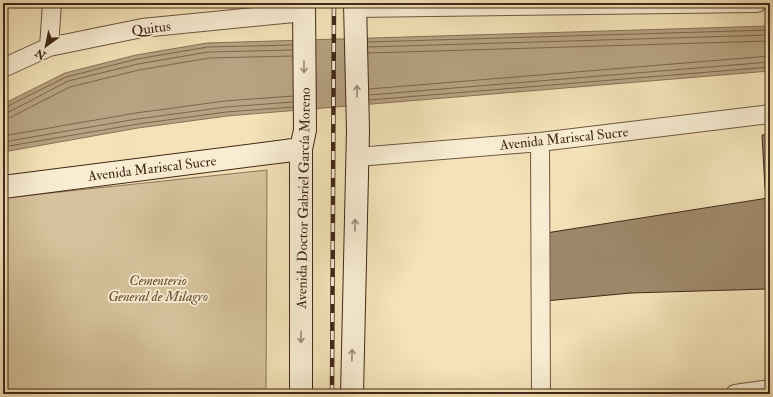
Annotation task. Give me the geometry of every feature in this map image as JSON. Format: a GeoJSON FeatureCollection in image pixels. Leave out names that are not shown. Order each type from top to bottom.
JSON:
{"type":"FeatureCollection","features":[{"type":"Feature","properties":{"kind":"main road"},"geometry":{"type":"LineString","coordinates":[[352,394],[356,157],[358,130],[355,5]]}},
{"type":"Feature","properties":{"kind":"main road","name":"Avenida Doctor Gabriel García Moreno"},"geometry":{"type":"LineString","coordinates":[[301,394],[304,14]]}},
{"type":"Feature","properties":{"kind":"main road","name":"Avenida Mariscal Sucre"},"geometry":{"type":"LineString","coordinates":[[3,187],[303,139]]}},
{"type":"Feature","properties":{"kind":"street"},"geometry":{"type":"LineString","coordinates":[[49,47],[52,3]]}},
{"type":"Feature","properties":{"kind":"street"},"geometry":{"type":"LineString","coordinates":[[355,5],[757,3]]}},
{"type":"Feature","properties":{"kind":"street","name":"Quitus"},"geometry":{"type":"LineString","coordinates":[[3,68],[49,47],[142,28],[304,14]]}},
{"type":"Feature","properties":{"kind":"street","name":"Avenida Mariscal Sucre"},"geometry":{"type":"LineString","coordinates":[[356,157],[540,142],[770,114]]}},
{"type":"Feature","properties":{"kind":"street"},"geometry":{"type":"LineString","coordinates":[[540,142],[541,394]]}},
{"type":"Feature","properties":{"kind":"street"},"geometry":{"type":"LineString","coordinates":[[735,394],[770,389]]}},
{"type":"Feature","properties":{"kind":"green space","name":"Cementerio General de Milagro"},"geometry":{"type":"Polygon","coordinates":[[[267,170],[266,394],[3,394],[3,198],[267,170]]]}},
{"type":"Feature","properties":{"kind":"water"},"geometry":{"type":"Polygon","coordinates":[[[770,26],[770,71],[227,116],[138,128],[3,152],[3,104],[65,73],[136,55],[207,43],[770,26]]]}},
{"type":"Feature","properties":{"kind":"building"},"geometry":{"type":"Polygon","coordinates":[[[770,134],[770,203],[765,188],[762,135],[770,134]]]}},
{"type":"Feature","properties":{"kind":"building"},"geometry":{"type":"Polygon","coordinates":[[[768,198],[770,203],[770,279],[768,279],[767,289],[631,293],[545,301],[546,233],[768,198]]]}},
{"type":"Feature","properties":{"kind":"railway"},"geometry":{"type":"LineString","coordinates":[[332,394],[334,3]]}}]}
